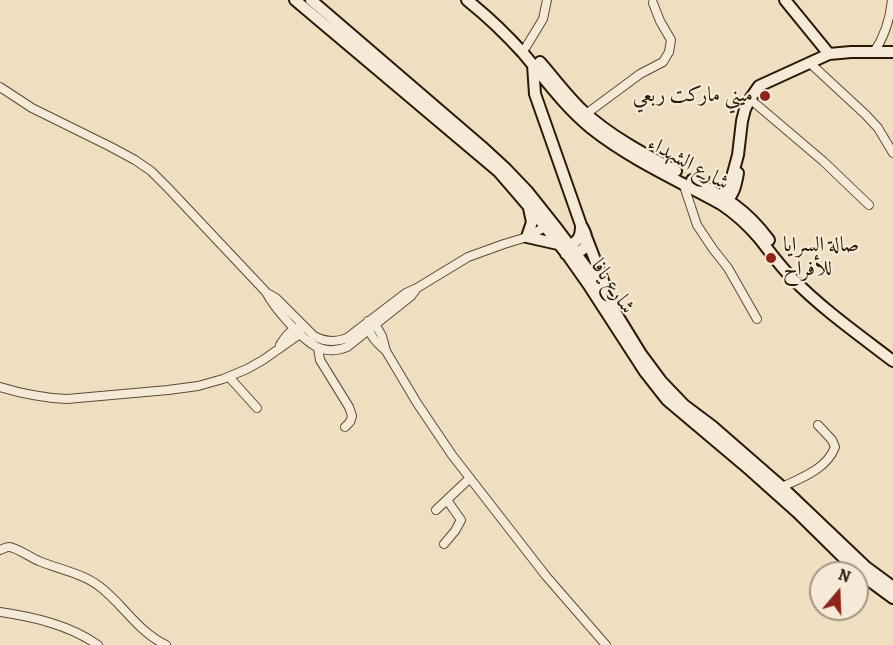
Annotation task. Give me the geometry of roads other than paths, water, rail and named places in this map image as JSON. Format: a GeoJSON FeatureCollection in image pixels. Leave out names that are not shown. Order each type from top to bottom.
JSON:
{"type":"FeatureCollection","features":[{"type":"Feature","properties":{"kind":"street","name":"شارع يافا"},"geometry":{"type":"LineString","coordinates":[[295,0],[492,166],[550,227]]}},
{"type":"Feature","properties":{"kind":"street","name":"شارع يافا"},"geometry":{"type":"LineString","coordinates":[[311,0],[506,169],[528,192],[550,227],[595,279],[641,354],[661,381],[684,405],[712,426],[782,487],[866,567],[893,587]]}},
{"type":"Feature","properties":{"kind":"street","name":"شارع الشهداء"},"geometry":{"type":"LineString","coordinates":[[467,0],[531,56],[577,115],[591,128],[639,160],[683,183],[724,200],[783,269],[808,294],[893,361]]}},
{"type":"Feature","properties":{"kind":"street","name":"شارع الشهداء"},"geometry":{"type":"LineString","coordinates":[[476,0],[499,20],[586,114],[636,149],[745,212],[756,222],[792,269],[893,352]]}},
{"type":"Feature","properties":{"kind":"street"},"geometry":{"type":"LineString","coordinates":[[547,0],[531,56],[536,94],[581,225],[612,306]]}},
{"type":"Feature","properties":{"kind":"street"},"geometry":{"type":"LineString","coordinates":[[785,0],[829,54]]}},
{"type":"Feature","properties":{"kind":"street"},"geometry":{"type":"LineString","coordinates":[[874,51],[886,30],[892,0]]}},
{"type":"Feature","properties":{"kind":"street"},"geometry":{"type":"LineString","coordinates":[[586,114],[640,74],[663,62],[669,52],[671,40],[653,3]]}},
{"type":"Feature","properties":{"kind":"street"},"geometry":{"type":"LineString","coordinates":[[724,200],[736,183],[745,109],[759,86],[829,54],[893,52]]}},
{"type":"Feature","properties":{"kind":"street"},"geometry":{"type":"LineString","coordinates":[[811,64],[866,115],[893,153]]}},
{"type":"Feature","properties":{"kind":"street"},"geometry":{"type":"LineString","coordinates":[[0,87],[32,108],[111,147],[151,171],[266,292],[271,303],[299,329],[312,345],[334,351],[341,350],[370,325]]}},
{"type":"Feature","properties":{"kind":"street"},"geometry":{"type":"LineString","coordinates":[[750,99],[823,161],[869,205]]}},
{"type":"Feature","properties":{"kind":"street"},"geometry":{"type":"LineString","coordinates":[[683,183],[697,225],[728,268],[757,319]]}},
{"type":"Feature","properties":{"kind":"street"},"geometry":{"type":"LineString","coordinates":[[527,237],[532,222],[528,206]]}},
{"type":"Feature","properties":{"kind":"street"},"geometry":{"type":"LineString","coordinates":[[567,249],[578,240],[581,225]]}},
{"type":"Feature","properties":{"kind":"street"},"geometry":{"type":"LineString","coordinates":[[299,329],[320,340],[339,342],[370,325],[411,296],[417,288],[468,257],[550,227]]}},
{"type":"Feature","properties":{"kind":"street"},"geometry":{"type":"LineString","coordinates":[[527,237],[567,249],[585,247],[587,238]]}},
{"type":"Feature","properties":{"kind":"street","name":"شارع يافا"},"geometry":{"type":"LineString","coordinates":[[567,249],[645,372],[667,400],[789,505],[859,573],[893,598]]}},
{"type":"Feature","properties":{"kind":"street"},"geometry":{"type":"LineString","coordinates":[[370,325],[382,336],[386,351],[452,455],[546,576],[606,645]]}},
{"type":"Feature","properties":{"kind":"street"},"geometry":{"type":"LineString","coordinates":[[0,387],[47,399],[67,399],[198,386],[247,369],[275,351],[299,329]]}},
{"type":"Feature","properties":{"kind":"street"},"geometry":{"type":"LineString","coordinates":[[318,348],[321,360],[349,407],[352,416],[345,427]]}},
{"type":"Feature","properties":{"kind":"street"},"geometry":{"type":"LineString","coordinates":[[229,377],[257,408]]}},
{"type":"Feature","properties":{"kind":"street"},"geometry":{"type":"LineString","coordinates":[[782,487],[806,476],[829,458],[834,451],[832,440],[818,424]]}},
{"type":"Feature","properties":{"kind":"street"},"geometry":{"type":"LineString","coordinates":[[436,510],[470,478]]}},
{"type":"Feature","properties":{"kind":"street"},"geometry":{"type":"LineString","coordinates":[[444,544],[461,520],[447,500]]}},
{"type":"Feature","properties":{"kind":"street"},"geometry":{"type":"LineString","coordinates":[[0,550],[13,547],[37,560],[94,582],[147,634],[166,645]]}},
{"type":"Feature","properties":{"kind":"street"},"geometry":{"type":"LineString","coordinates":[[0,612],[49,622],[75,632],[98,645]]}},
{"type":"Feature","properties":{"kind":"place","name":"ميني ماركت ربعي"},"geometry":{"type":"Point","coordinates":[765,96]}},
{"type":"Feature","properties":{"kind":"place","name":"صالة السرايا للأفراح"},"geometry":{"type":"Point","coordinates":[771,258]}}]}
